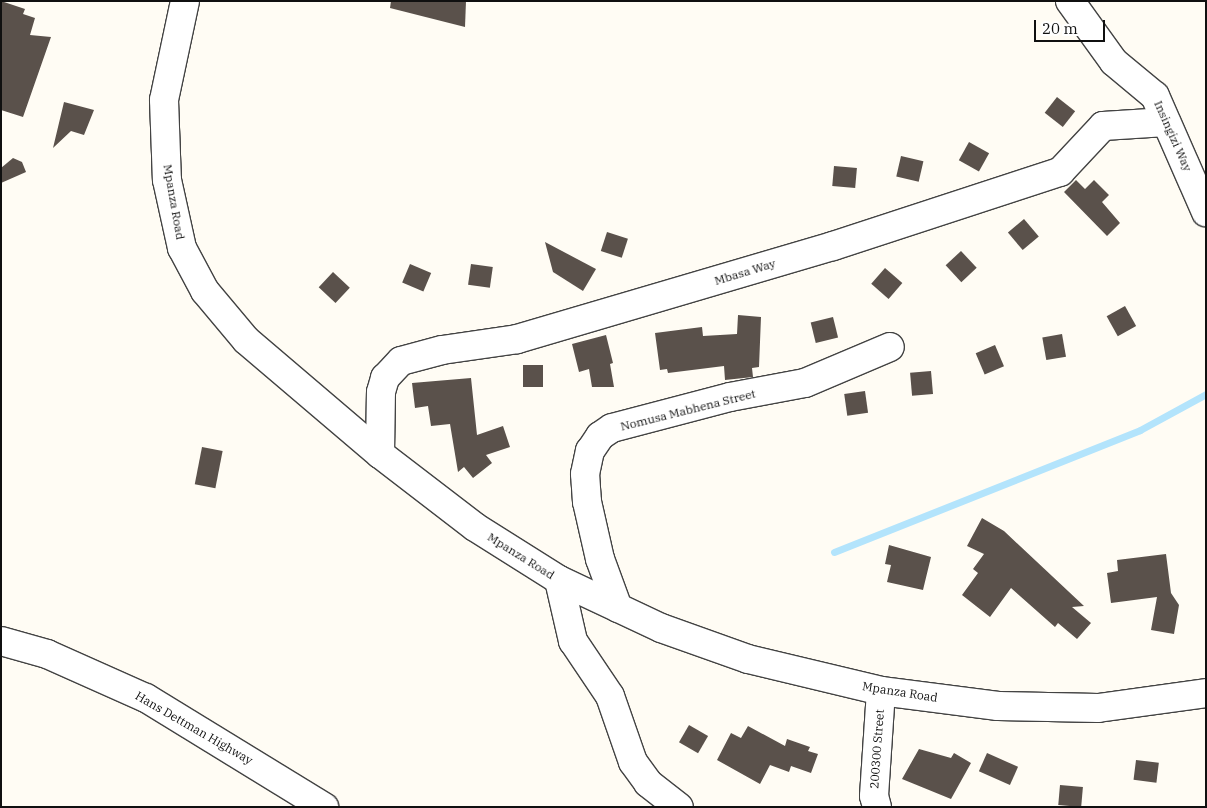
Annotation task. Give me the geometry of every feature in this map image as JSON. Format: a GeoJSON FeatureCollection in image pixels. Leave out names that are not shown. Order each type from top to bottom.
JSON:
{"type":"FeatureCollection","features":[{"type":"Feature","properties":{"kind":"street","name":"Mpanza Road"},"geometry":{"type":"LineString","coordinates":[[185,1],[164,100],[167,180],[182,248],[205,291],[246,340],[380,454],[475,527],[559,580],[661,628],[748,659],[881,691],[998,706],[1098,708],[1206,693]]}},
{"type":"Feature","properties":{"kind":"street","name":"Insingizi Way"},"geometry":{"type":"LineString","coordinates":[[1070,1],[1114,62],[1150,89],[1206,212]]}},
{"type":"Feature","properties":{"kind":"street","name":"Mbasa Way"},"geometry":{"type":"LineString","coordinates":[[380,454],[380,392],[385,378],[401,361],[442,350],[516,340],[852,240],[1060,172],[1103,126],[1166,122]]}},
{"type":"Feature","properties":{"kind":"street","name":"Nomusa Mabhena Street"},"geometry":{"type":"LineString","coordinates":[[618,608],[600,559],[587,502],[585,474],[590,451],[600,436],[612,428],[730,397],[805,383],[890,347]]}},
{"type":"Feature","properties":{"kind":"street"},"geometry":{"type":"LineString","coordinates":[[559,580],[573,641],[610,696],[633,762],[648,783],[678,807]]}},
{"type":"Feature","properties":{"kind":"street","name":"Hans Dettman Highway"},"geometry":{"type":"LineString","coordinates":[[1,641],[47,654],[146,698],[324,807]]}},
{"type":"Feature","properties":{"kind":"street","name":"200300 Street"},"geometry":{"type":"LineString","coordinates":[[877,807],[874,796],[881,691]]}},
{"type":"Feature","properties":{"kind":"building"},"geometry":{"type":"Polygon","coordinates":[[[1,1],[25,9],[23,14],[35,18],[30,35],[51,37],[23,117],[1,110],[1,1]]]}},
{"type":"Feature","properties":{"kind":"building"},"geometry":{"type":"Polygon","coordinates":[[[391,1],[466,1],[465,27],[390,8],[391,1]]]}},
{"type":"Feature","properties":{"kind":"building"},"geometry":{"type":"Polygon","coordinates":[[[1057,97],[1075,111],[1063,127],[1045,113],[1057,97]]]}},
{"type":"Feature","properties":{"kind":"building"},"geometry":{"type":"Polygon","coordinates":[[[64,102],[94,110],[84,135],[71,131],[53,148],[64,102]]]}},
{"type":"Feature","properties":{"kind":"building"},"geometry":{"type":"Polygon","coordinates":[[[969,142],[989,153],[979,172],[959,160],[969,142]]]}},
{"type":"Feature","properties":{"kind":"building"},"geometry":{"type":"Polygon","coordinates":[[[901,156],[923,161],[919,182],[896,176],[901,156]]]}},
{"type":"Feature","properties":{"kind":"building"},"geometry":{"type":"Polygon","coordinates":[[[13,158],[22,162],[26,172],[1,183],[1,168],[13,158]]]}},
{"type":"Feature","properties":{"kind":"building"},"geometry":{"type":"Polygon","coordinates":[[[834,166],[857,168],[855,188],[832,186],[834,166]]]}},
{"type":"Feature","properties":{"kind":"building"},"geometry":{"type":"Polygon","coordinates":[[[1076,180],[1085,189],[1094,180],[1109,195],[1102,202],[1120,223],[1107,236],[1064,192],[1076,180]]]}},
{"type":"Feature","properties":{"kind":"building"},"geometry":{"type":"Polygon","coordinates":[[[1024,219],[1039,237],[1023,250],[1008,232],[1024,219]]]}},
{"type":"Feature","properties":{"kind":"building"},"geometry":{"type":"Polygon","coordinates":[[[607,232],[628,239],[622,258],[601,251],[607,232]]]}},
{"type":"Feature","properties":{"kind":"building"},"geometry":{"type":"Polygon","coordinates":[[[545,242],[596,269],[583,291],[553,272],[545,242]]]}},
{"type":"Feature","properties":{"kind":"building"},"geometry":{"type":"Polygon","coordinates":[[[961,251],[977,268],[961,282],[946,265],[961,251]]]}},
{"type":"Feature","properties":{"kind":"building"},"geometry":{"type":"Polygon","coordinates":[[[410,264],[431,273],[423,291],[402,282],[410,264]]]}},
{"type":"Feature","properties":{"kind":"building"},"geometry":{"type":"Polygon","coordinates":[[[471,264],[493,267],[490,288],[468,285],[471,264]]]}},
{"type":"Feature","properties":{"kind":"building"},"geometry":{"type":"Polygon","coordinates":[[[885,268],[902,283],[889,299],[871,284],[885,268]]]}},
{"type":"Feature","properties":{"kind":"building"},"geometry":{"type":"Polygon","coordinates":[[[333,272],[350,288],[335,303],[319,287],[333,272]]]}},
{"type":"Feature","properties":{"kind":"building"},"geometry":{"type":"Polygon","coordinates":[[[1125,306],[1136,326],[1118,336],[1107,316],[1125,306]]]}},
{"type":"Feature","properties":{"kind":"building"},"geometry":{"type":"Polygon","coordinates":[[[738,315],[761,317],[759,367],[752,368],[753,377],[725,380],[724,366],[668,373],[667,369],[660,370],[655,333],[702,327],[703,336],[737,334],[738,315]]]}},
{"type":"Feature","properties":{"kind":"building"},"geometry":{"type":"Polygon","coordinates":[[[833,317],[838,337],[816,343],[811,323],[833,317]]]}},
{"type":"Feature","properties":{"kind":"building"},"geometry":{"type":"Polygon","coordinates":[[[1062,334],[1066,357],[1046,360],[1042,337],[1062,334]]]}},
{"type":"Feature","properties":{"kind":"building"},"geometry":{"type":"Polygon","coordinates":[[[606,335],[613,363],[610,364],[614,387],[592,387],[589,369],[579,372],[572,344],[606,335]]]}},
{"type":"Feature","properties":{"kind":"building"},"geometry":{"type":"Polygon","coordinates":[[[995,345],[1004,366],[985,374],[976,353],[995,345]]]}},
{"type":"Feature","properties":{"kind":"building"},"geometry":{"type":"Polygon","coordinates":[[[523,365],[543,365],[543,387],[523,387],[523,365]]]}},
{"type":"Feature","properties":{"kind":"building"},"geometry":{"type":"Polygon","coordinates":[[[931,371],[933,394],[912,396],[910,373],[931,371]]]}},
{"type":"Feature","properties":{"kind":"building"},"geometry":{"type":"Polygon","coordinates":[[[471,378],[477,435],[503,426],[510,447],[486,455],[492,463],[473,478],[464,467],[458,472],[450,424],[431,426],[428,406],[415,408],[412,383],[471,378]]]}},
{"type":"Feature","properties":{"kind":"building"},"geometry":{"type":"Polygon","coordinates":[[[865,391],[868,413],[847,416],[844,394],[865,391]]]}},
{"type":"Feature","properties":{"kind":"building"},"geometry":{"type":"Polygon","coordinates":[[[202,447],[223,451],[215,488],[195,484],[202,447]]]}},
{"type":"Feature","properties":{"kind":"building"},"geometry":{"type":"Polygon","coordinates":[[[982,518],[1004,531],[1084,606],[1072,607],[1091,623],[1077,639],[1058,623],[1055,627],[1011,588],[990,617],[962,595],[978,573],[973,569],[984,554],[967,546],[982,518]]]}},
{"type":"Feature","properties":{"kind":"building"},"geometry":{"type":"Polygon","coordinates":[[[889,545],[931,557],[923,590],[887,582],[891,565],[885,564],[889,545]]]}},
{"type":"Feature","properties":{"kind":"building"},"geometry":{"type":"Polygon","coordinates":[[[1166,554],[1171,593],[1179,605],[1174,634],[1151,630],[1157,597],[1111,603],[1107,573],[1118,571],[1117,560],[1166,554]]]}},
{"type":"Feature","properties":{"kind":"building"},"geometry":{"type":"Polygon","coordinates":[[[689,725],[708,736],[698,753],[679,742],[689,725]]]}},
{"type":"Feature","properties":{"kind":"building"},"geometry":{"type":"Polygon","coordinates":[[[748,726],[785,746],[787,739],[810,747],[808,751],[818,754],[811,773],[791,766],[789,772],[770,765],[760,784],[717,760],[731,733],[741,738],[748,726]]]}},
{"type":"Feature","properties":{"kind":"building"},"geometry":{"type":"Polygon","coordinates":[[[919,749],[951,758],[954,753],[971,763],[951,799],[902,779],[919,749]]]}},
{"type":"Feature","properties":{"kind":"building"},"geometry":{"type":"Polygon","coordinates":[[[987,753],[1018,767],[1010,785],[979,771],[987,753]]]}},
{"type":"Feature","properties":{"kind":"building"},"geometry":{"type":"Polygon","coordinates":[[[1136,760],[1159,763],[1156,783],[1134,780],[1136,760]]]}},
{"type":"Feature","properties":{"kind":"building"},"geometry":{"type":"Polygon","coordinates":[[[1060,785],[1083,787],[1081,807],[1058,805],[1060,785]]]}},
{"type":"Feature","properties":{"kind":"waterway"},"geometry":{"type":"LineString","coordinates":[[834,552],[1140,430],[1206,394]]}}]}
